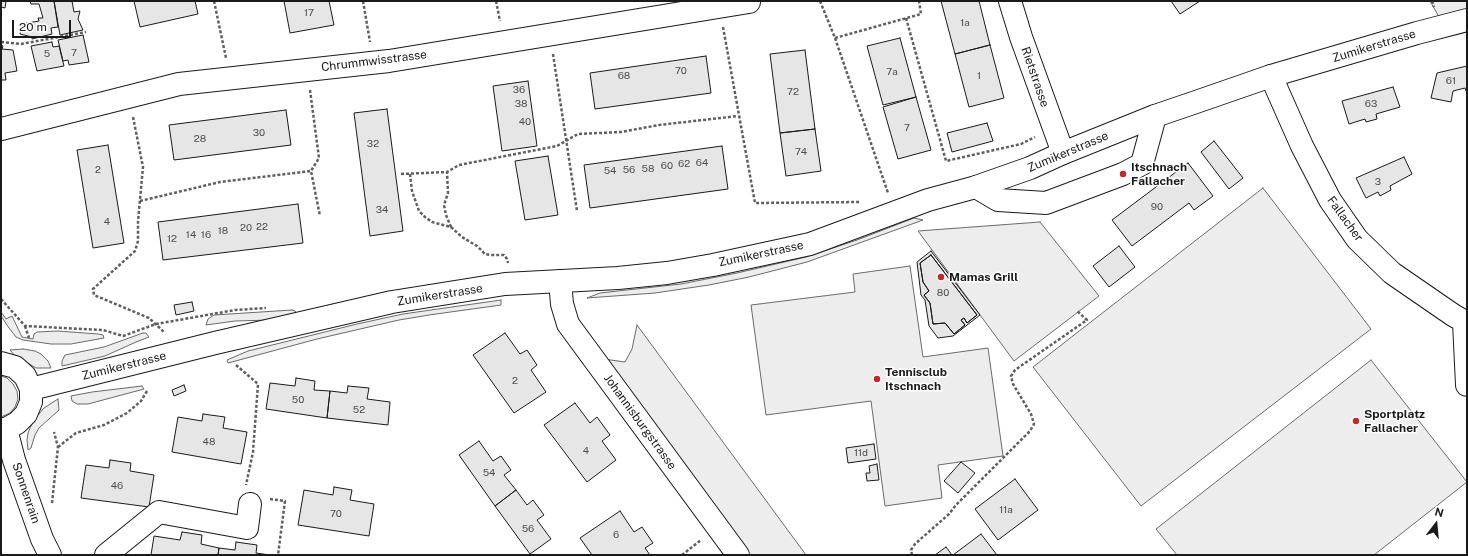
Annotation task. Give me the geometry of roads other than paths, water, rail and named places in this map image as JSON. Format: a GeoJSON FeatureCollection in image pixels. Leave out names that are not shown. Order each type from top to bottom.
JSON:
{"type":"FeatureCollection","features":[{"type":"Feature","properties":{"kind":"street","name":"Rietstrasse"},"geometry":{"type":"LineString","coordinates":[[1010,1],[1053,128],[1063,153]]}},
{"type":"Feature","properties":{"kind":"street","name":"Chrummwisstrasse"},"geometry":{"type":"LineString","coordinates":[[1,129],[180,84],[374,62],[550,34],[685,6],[719,6],[749,2]]}},
{"type":"Feature","properties":{"kind":"street","name":"Zumikerstrasse"},"geometry":{"type":"LineString","coordinates":[[31,389],[174,353],[392,302],[505,284],[560,282],[667,273],[713,265],[810,244],[928,200],[976,187],[1030,168],[1155,116],[1271,76],[1417,33],[1467,20]]}},
{"type":"Feature","properties":{"kind":"street","name":"Fallacher"},"geometry":{"type":"LineString","coordinates":[[1271,76],[1302,146],[1330,200],[1357,239],[1392,273],[1465,322]]}},
{"type":"Feature","properties":{"kind":"street"},"geometry":{"type":"LineString","coordinates":[[976,187],[998,200],[1046,203],[1123,174],[1142,164],[1155,116]]}},
{"type":"Feature","properties":{"kind":"street","name":"Johannisburgstrasse"},"geometry":{"type":"LineString","coordinates":[[560,282],[562,304],[568,324],[738,555]]}},
{"type":"Feature","properties":{"kind":"street"},"geometry":{"type":"LineString","coordinates":[[1465,322],[1467,385]]}},
{"type":"Feature","properties":{"kind":"street"},"geometry":{"type":"LineString","coordinates":[[1,362],[15,367],[25,376],[31,389],[31,402],[26,414],[17,424],[3,429]]}},
{"type":"Feature","properties":{"kind":"street","name":"Sonnenrain"},"geometry":{"type":"LineString","coordinates":[[3,429],[42,538],[50,555]]}},
{"type":"Feature","properties":{"kind":"street"},"geometry":{"type":"LineString","coordinates":[[106,555],[159,512],[247,528],[250,504]]}},
{"type":"Feature","properties":{"kind":"place","name":"Itschnach Fallacher"},"geometry":{"type":"Point","coordinates":[1123,174]}},
{"type":"Feature","properties":{"kind":"place","name":"Mamas Grill"},"geometry":{"type":"Point","coordinates":[941,277]}},
{"type":"Feature","properties":{"kind":"place","name":"Tennisclub Itschnach"},"geometry":{"type":"Point","coordinates":[877,379]}},
{"type":"Feature","properties":{"kind":"place","name":"Sportplatz Fallacher"},"geometry":{"type":"Point","coordinates":[1356,421]}}]}
